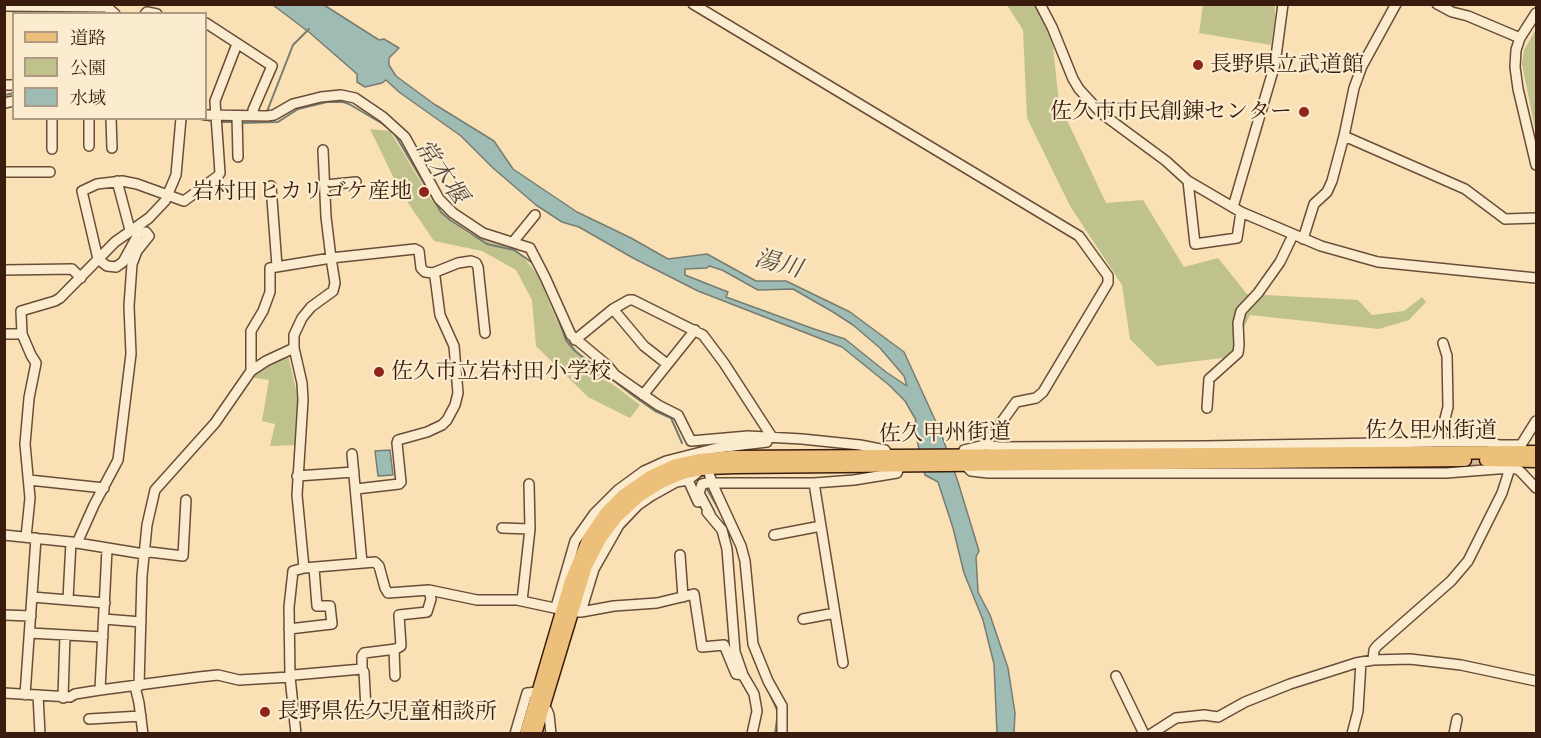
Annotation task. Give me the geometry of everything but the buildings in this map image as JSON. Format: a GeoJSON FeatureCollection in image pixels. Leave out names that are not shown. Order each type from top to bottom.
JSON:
{"type":"FeatureCollection","features":[{"type":"Feature","properties":{"kind":"main road","name":"佐久甲州街道"},"geometry":{"type":"LineString","coordinates":[[960,460],[1536,452]]}},
{"type":"Feature","properties":{"kind":"main road","name":"佐久甲州街道"},"geometry":{"type":"LineString","coordinates":[[535,734],[582,551],[594,529],[623,496],[650,477],[676,465],[732,457],[898,460],[1536,461]]}},
{"type":"Feature","properties":{"kind":"main road","name":"佐久甲州街道"},"geometry":{"type":"LineString","coordinates":[[526,734],[538,692],[568,610]]}},
{"type":"Feature","properties":{"kind":"street"},"geometry":{"type":"LineString","coordinates":[[693,4],[1079,236],[1094,260],[1105,271],[1108,283],[1043,392],[1036,398],[1012,405],[985,445]]}},
{"type":"Feature","properties":{"kind":"street"},"geometry":{"type":"LineString","coordinates":[[1040,4],[1052,27],[1065,64],[1079,89],[1101,113],[1166,160],[1188,181],[1237,210],[1321,246],[1378,262],[1536,278]]}},
{"type":"Feature","properties":{"kind":"street"},"geometry":{"type":"LineString","coordinates":[[1188,181],[1195,244],[1237,238],[1237,210],[1275,64],[1283,4]]}},
{"type":"Feature","properties":{"kind":"street"},"geometry":{"type":"LineString","coordinates":[[1303,239],[1314,204],[1327,192],[1332,181],[1354,88],[1362,66],[1396,4]]}},
{"type":"Feature","properties":{"kind":"street"},"geometry":{"type":"LineString","coordinates":[[1437,4],[1520,38]]}},
{"type":"Feature","properties":{"kind":"street"},"geometry":{"type":"LineString","coordinates":[[4,6],[106,7],[112,12]]}},
{"type":"Feature","properties":{"kind":"street"},"geometry":{"type":"LineString","coordinates":[[1536,13],[1520,38],[1515,58],[1516,78],[1536,165]]}},
{"type":"Feature","properties":{"kind":"street"},"geometry":{"type":"LineString","coordinates":[[207,24],[272,66],[254,111],[261,116]]}},
{"type":"Feature","properties":{"kind":"street"},"geometry":{"type":"LineString","coordinates":[[69,599],[74,543],[118,460],[131,354],[129,306],[132,264],[137,251],[148,240],[148,234],[139,233],[126,259],[116,267],[107,266],[98,259],[82,191],[97,184],[117,181],[137,184],[184,201],[220,173],[213,118],[214,102],[237,44]]}},
{"type":"Feature","properties":{"kind":"street"},"geometry":{"type":"LineString","coordinates":[[213,118],[237,120],[274,116],[293,104],[321,97],[341,95],[355,98],[383,117],[405,137],[439,199],[453,213],[483,232],[530,248],[568,330],[575,340],[608,365],[615,375],[643,395],[678,414],[691,441],[697,462],[712,483],[714,492],[734,527],[746,561],[753,644],[768,681],[782,706],[782,734]]}},
{"type":"Feature","properties":{"kind":"street"},"geometry":{"type":"LineString","coordinates":[[52,120],[52,149]]}},
{"type":"Feature","properties":{"kind":"street"},"geometry":{"type":"LineString","coordinates":[[89,120],[89,146]]}},
{"type":"Feature","properties":{"kind":"street"},"geometry":{"type":"LineString","coordinates":[[111,120],[112,148]]}},
{"type":"Feature","properties":{"kind":"street"},"geometry":{"type":"LineString","coordinates":[[25,694],[32,597],[29,480],[25,444],[29,398],[36,363],[22,334],[21,311],[55,301],[81,278],[115,242],[149,218],[168,196],[176,174],[181,120]]}},
{"type":"Feature","properties":{"kind":"street"},"geometry":{"type":"LineString","coordinates":[[237,120],[238,157]]}},
{"type":"Feature","properties":{"kind":"street"},"geometry":{"type":"LineString","coordinates":[[1344,136],[1465,189],[1505,219],[1536,218]]}},
{"type":"Feature","properties":{"kind":"street"},"geometry":{"type":"LineString","coordinates":[[289,629],[332,624],[330,606],[317,606],[297,495],[303,400],[302,383],[294,348],[294,335],[302,318],[311,307],[335,287],[323,150]]}},
{"type":"Feature","properties":{"kind":"street"},"geometry":{"type":"LineString","coordinates":[[4,171],[50,172]]}},
{"type":"Feature","properties":{"kind":"street"},"geometry":{"type":"LineString","coordinates":[[117,181],[130,230]]}},
{"type":"Feature","properties":{"kind":"street"},"geometry":{"type":"LineString","coordinates":[[325,185],[356,182]]}},
{"type":"Feature","properties":{"kind":"street"},"geometry":{"type":"LineString","coordinates":[[271,186],[277,266]]}},
{"type":"Feature","properties":{"kind":"street"},"geometry":{"type":"LineString","coordinates":[[513,242],[535,214]]}},
{"type":"Feature","properties":{"kind":"street"},"geometry":{"type":"LineString","coordinates":[[1207,408],[1209,379],[1238,353],[1238,323],[1241,311],[1258,293],[1280,262],[1293,235]]}},
{"type":"Feature","properties":{"kind":"street"},"geometry":{"type":"LineString","coordinates":[[251,371],[251,331],[270,292],[269,270],[277,266],[415,249],[418,251],[421,268],[425,272],[433,273],[458,263],[471,261],[478,267],[485,333]]}},
{"type":"Feature","properties":{"kind":"street"},"geometry":{"type":"LineString","coordinates":[[4,270],[72,269],[81,278]]}},
{"type":"Feature","properties":{"kind":"street"},"geometry":{"type":"LineString","coordinates":[[356,489],[399,484],[401,482],[398,440],[442,425],[455,405],[458,393],[456,357],[452,339],[440,315],[433,273]]}},
{"type":"Feature","properties":{"kind":"street"},"geometry":{"type":"LineString","coordinates":[[575,340],[613,309],[629,300],[703,335],[774,439],[772,442],[717,448],[697,462],[688,480],[696,501],[710,514]]}},
{"type":"Feature","properties":{"kind":"street"},"geometry":{"type":"LineString","coordinates":[[613,309],[640,342],[667,364]]}},
{"type":"Feature","properties":{"kind":"street"},"geometry":{"type":"LineString","coordinates":[[643,395],[695,330]]}},
{"type":"Feature","properties":{"kind":"street"},"geometry":{"type":"LineString","coordinates":[[4,334],[22,334]]}},
{"type":"Feature","properties":{"kind":"street"},"geometry":{"type":"LineString","coordinates":[[1439,442],[1448,407],[1447,356],[1443,343]]}},
{"type":"Feature","properties":{"kind":"street"},"geometry":{"type":"LineString","coordinates":[[143,734],[137,686],[144,554],[147,525],[155,490],[215,423],[251,371],[294,348]]}},
{"type":"Feature","properties":{"kind":"street"},"geometry":{"type":"LineString","coordinates":[[1536,421],[1521,445],[1500,445],[1488,442],[1194,446],[999,447],[985,445],[964,450],[960,460],[976,472],[988,473],[1446,473],[1510,468],[1521,472],[1536,488]]}},
{"type":"Feature","properties":{"kind":"street"},"geometry":{"type":"LineString","coordinates":[[691,441],[748,436],[860,445],[885,450],[898,460],[897,473],[854,480],[814,483],[702,484],[699,493],[722,530],[727,549],[735,652],[756,701],[757,711],[752,734]]}},
{"type":"Feature","properties":{"kind":"street"},"geometry":{"type":"LineString","coordinates":[[352,454],[362,563]]}},
{"type":"Feature","properties":{"kind":"street"},"geometry":{"type":"LineString","coordinates":[[1373,660],[1377,646],[1451,581],[1468,561],[1502,494],[1510,468]]}},
{"type":"Feature","properties":{"kind":"street"},"geometry":{"type":"LineString","coordinates":[[297,476],[354,472]]}},
{"type":"Feature","properties":{"kind":"street"},"geometry":{"type":"LineString","coordinates":[[29,480],[104,488]]}},
{"type":"Feature","properties":{"kind":"street"},"geometry":{"type":"LineString","coordinates":[[568,610],[619,525],[638,505],[651,496],[676,482],[688,480]]}},
{"type":"Feature","properties":{"kind":"street"},"geometry":{"type":"LineString","coordinates":[[814,483],[843,663]]}},
{"type":"Feature","properties":{"kind":"street"},"geometry":{"type":"LineString","coordinates":[[522,601],[530,529],[530,484]]}},
{"type":"Feature","properties":{"kind":"street"},"geometry":{"type":"LineString","coordinates":[[4,535],[144,554],[150,552],[183,556],[186,500]]}},
{"type":"Feature","properties":{"kind":"street"},"geometry":{"type":"LineString","coordinates":[[774,535],[821,526]]}},
{"type":"Feature","properties":{"kind":"street"},"geometry":{"type":"LineString","coordinates":[[502,528],[530,529]]}},
{"type":"Feature","properties":{"kind":"street"},"geometry":{"type":"LineString","coordinates":[[100,690],[107,549]]}},
{"type":"Feature","properties":{"kind":"street"},"geometry":{"type":"LineString","coordinates":[[680,555],[683,597]]}},
{"type":"Feature","properties":{"kind":"street"},"geometry":{"type":"LineString","coordinates":[[296,734],[290,677],[289,629],[292,576],[293,572],[309,568],[375,562],[378,564],[388,592],[429,590],[477,600],[522,601],[568,610],[657,603],[694,594],[702,647],[724,645],[736,674],[743,675]]}},
{"type":"Feature","properties":{"kind":"street"},"geometry":{"type":"LineString","coordinates":[[393,708],[366,709],[362,656],[364,653],[394,650],[401,646],[399,615],[427,612],[431,599],[429,590]]}},
{"type":"Feature","properties":{"kind":"street"},"geometry":{"type":"LineString","coordinates":[[32,597],[105,603]]}},
{"type":"Feature","properties":{"kind":"street"},"geometry":{"type":"LineString","coordinates":[[802,619],[835,613]]}},
{"type":"Feature","properties":{"kind":"street"},"geometry":{"type":"LineString","coordinates":[[4,615],[31,616]]}},
{"type":"Feature","properties":{"kind":"street"},"geometry":{"type":"LineString","coordinates":[[104,619],[141,622]]}},
{"type":"Feature","properties":{"kind":"street"},"geometry":{"type":"LineString","coordinates":[[30,633],[103,637]]}},
{"type":"Feature","properties":{"kind":"street"},"geometry":{"type":"LineString","coordinates":[[63,698],[65,635]]}},
{"type":"Feature","properties":{"kind":"street"},"geometry":{"type":"LineString","coordinates":[[394,650],[395,676]]}},
{"type":"Feature","properties":{"kind":"street"},"geometry":{"type":"LineString","coordinates":[[1151,734],[1176,718],[1204,715],[1218,717],[1277,688],[1373,660],[1410,658],[1536,681]]}},
{"type":"Feature","properties":{"kind":"street"},"geometry":{"type":"LineString","coordinates":[[1352,734],[1358,711],[1360,662]]}},
{"type":"Feature","properties":{"kind":"street"},"geometry":{"type":"LineString","coordinates":[[4,693],[63,698],[100,690],[218,675],[239,680],[362,669]]}},
{"type":"Feature","properties":{"kind":"street"},"geometry":{"type":"LineString","coordinates":[[1116,676],[1144,734]]}},
{"type":"Feature","properties":{"kind":"street"},"geometry":{"type":"LineString","coordinates":[[515,734],[527,693],[538,692]]}},
{"type":"Feature","properties":{"kind":"street"},"geometry":{"type":"LineString","coordinates":[[38,695],[40,734]]}},
{"type":"Feature","properties":{"kind":"street"},"geometry":{"type":"LineString","coordinates":[[543,708],[547,710],[549,716],[551,734]]}},
{"type":"Feature","properties":{"kind":"street"},"geometry":{"type":"LineString","coordinates":[[89,719],[141,716]]}},
{"type":"Feature","properties":{"kind":"street"},"geometry":{"type":"LineString","coordinates":[[1454,734],[1457,719]]}},
{"type":"Feature","properties":{"kind":"green space"},"geometry":{"type":"Polygon","coordinates":[[[1007,5],[1035,5],[1043,18],[1053,47],[1059,103],[1106,203],[1143,200],[1184,267],[1218,258],[1247,294],[1358,300],[1372,315],[1404,311],[1422,297],[1426,302],[1409,320],[1379,329],[1250,315],[1230,357],[1157,366],[1130,339],[1122,285],[1070,206],[1027,118],[1023,30],[1007,5]]]}},
{"type":"Feature","properties":{"kind":"green space"},"geometry":{"type":"Polygon","coordinates":[[[1203,5],[1275,5],[1271,45],[1199,33],[1203,5]]]}},
{"type":"Feature","properties":{"kind":"green space"},"geometry":{"type":"Polygon","coordinates":[[[1536,29],[1536,134],[1522,64],[1524,50],[1536,29]]]}},
{"type":"Feature","properties":{"kind":"green space"},"geometry":{"type":"Polygon","coordinates":[[[370,129],[390,131],[431,199],[447,219],[470,235],[514,246],[538,275],[562,333],[595,371],[640,405],[630,418],[588,397],[536,346],[532,300],[516,270],[482,251],[434,241],[400,191],[370,129]]]}},
{"type":"Feature","properties":{"kind":"green space"},"geometry":{"type":"Polygon","coordinates":[[[288,355],[298,398],[296,445],[270,446],[275,424],[262,421],[269,380],[249,377],[288,355]]]}},
{"type":"Feature","properties":{"kind":"water","name":"湯川"},"geometry":{"type":"Polygon","coordinates":[[[273,5],[324,5],[379,40],[384,39],[399,48],[389,58],[389,65],[396,76],[434,104],[494,141],[513,169],[577,212],[668,259],[707,254],[756,281],[786,281],[850,312],[904,352],[941,433],[979,551],[976,557],[978,592],[990,615],[1008,668],[1015,713],[1014,733],[997,733],[994,664],[983,620],[964,573],[938,482],[925,475],[914,427],[916,420],[905,401],[889,385],[842,347],[698,291],[579,227],[562,222],[536,205],[493,168],[461,136],[399,92],[386,80],[365,87],[357,82],[357,74],[310,33],[273,5]],[[709,266],[685,269],[685,275],[728,292],[726,297],[845,339],[907,386],[904,376],[880,348],[853,325],[833,312],[793,289],[758,290],[722,270],[709,266]]]}},
{"type":"Feature","properties":{"kind":"water"},"geometry":{"type":"Polygon","coordinates":[[[390,450],[393,475],[378,476],[375,451],[390,450]]]}},
{"type":"Feature","properties":{"kind":"waterway"},"geometry":{"type":"LineString","coordinates":[[266,114],[293,45],[309,29]]}},
{"type":"Feature","properties":{"kind":"waterway","name":"常木堰"},"geometry":{"type":"LineString","coordinates":[[5,95],[12,93]]}},
{"type":"Feature","properties":{"kind":"waterway","name":"常木堰"},"geometry":{"type":"LineString","coordinates":[[239,123],[278,122],[298,109],[327,102],[349,104],[394,133],[441,212],[450,220],[487,244],[514,250],[534,264]]}},
{"type":"Feature","properties":{"kind":"waterway","name":"常木堰"},"geometry":{"type":"LineString","coordinates":[[206,120],[213,121]]}},
{"type":"Feature","properties":{"kind":"waterway","name":"常木堰"},"geometry":{"type":"LineString","coordinates":[[218,122],[233,122]]}},
{"type":"Feature","properties":{"kind":"waterway","name":"常木堰"},"geometry":{"type":"LineString","coordinates":[[549,296],[566,340],[575,351],[655,411],[671,418],[682,443]]}},
{"type":"Feature","properties":{"kind":"waterway"},"geometry":{"type":"LineString","coordinates":[[707,489],[722,515]]}},
{"type":"Feature","properties":{"kind":"waterway"},"geometry":{"type":"LineString","coordinates":[[753,657],[778,712],[775,734]]}},
{"type":"Feature","properties":{"kind":"tunnel"},"geometry":{"type":"LineString","coordinates":[[1474,446],[1475,471]]}},
{"type":"Feature","properties":{"kind":"place","name":"長野県立武道館"},"geometry":{"type":"Point","coordinates":[1198,65]}},
{"type":"Feature","properties":{"kind":"place","name":"佐久市市民創錬センター"},"geometry":{"type":"Point","coordinates":[1304,112]}},
{"type":"Feature","properties":{"kind":"place","name":"岩村田ヒカリゴケ産地"},"geometry":{"type":"Point","coordinates":[424,192]}},
{"type":"Feature","properties":{"kind":"place","name":"佐久市立岩村田小学校"},"geometry":{"type":"Point","coordinates":[379,372]}},
{"type":"Feature","properties":{"kind":"place","name":"長野県佐久児童相談所"},"geometry":{"type":"Point","coordinates":[265,712]}}]}
